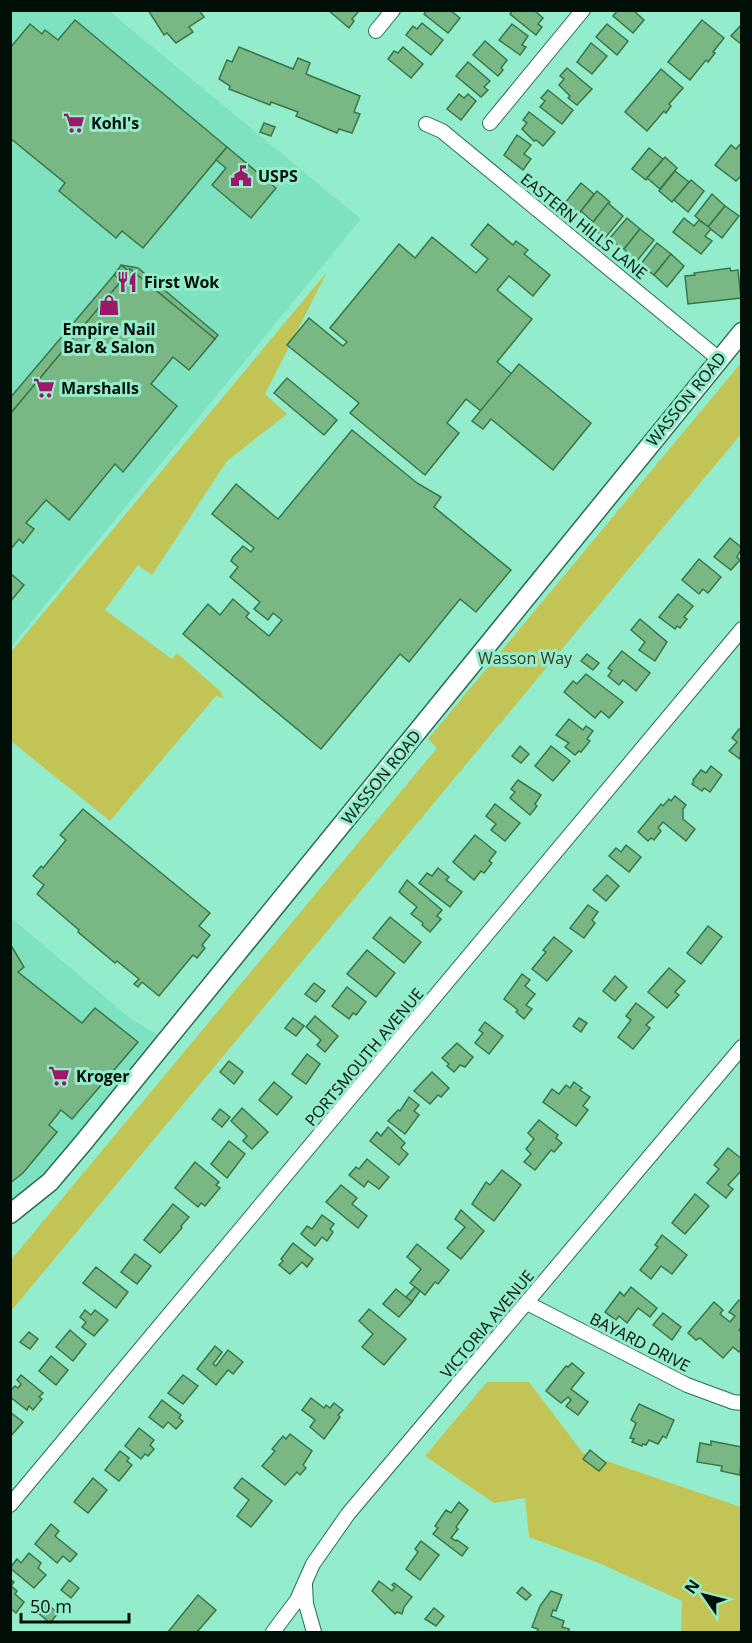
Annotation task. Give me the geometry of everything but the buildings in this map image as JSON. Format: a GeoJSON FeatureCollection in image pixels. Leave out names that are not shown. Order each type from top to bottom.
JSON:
{"type":"FeatureCollection","features":[{"type":"Feature","properties":{"kind":"street"},"geometry":{"type":"LineString","coordinates":[[376,31],[393,10]]}},
{"type":"Feature","properties":{"kind":"street"},"geometry":{"type":"LineString","coordinates":[[490,123],[583,10]]}},
{"type":"Feature","properties":{"kind":"street","name":"EASTERN HILLS LANE"},"geometry":{"type":"LineString","coordinates":[[426,124],[442,131],[719,359]]}},
{"type":"Feature","properties":{"kind":"street","name":"WASSON ROAD"},"geometry":{"type":"LineString","coordinates":[[10,1214],[50,1182],[83,1143],[741,332]]}},
{"type":"Feature","properties":{"kind":"street","name":"PORTSMOUTH AVENUE"},"geometry":{"type":"LineString","coordinates":[[10,1505],[741,629]]}},
{"type":"Feature","properties":{"kind":"street","name":"VICTORIA AVENUE"},"geometry":{"type":"LineString","coordinates":[[273,1632],[297,1600],[313,1564],[348,1514],[741,1047]]}},
{"type":"Feature","properties":{"kind":"street","name":"BAYARD DRIVE"},"geometry":{"type":"LineString","coordinates":[[527,1303],[687,1384],[734,1402],[741,1402]]}},
{"type":"Feature","properties":{"kind":"street"},"geometry":{"type":"LineString","coordinates":[[305,1583],[306,1604],[314,1632]]}},
{"type":"Feature","properties":{"kind":"shaded area"},"geometry":{"type":"Polygon","coordinates":[[[11,11],[109,11],[361,219],[11,647],[11,11]]]}},
{"type":"Feature","properties":{"kind":"shaded area","name":"Kroger"},"geometry":{"type":"Polygon","coordinates":[[[10,917],[131,1019],[167,1040],[10,1214],[10,917]]]}},
{"type":"Feature","properties":{"kind":"green space"},"geometry":{"type":"Polygon","coordinates":[[[327,272],[265,394],[287,414],[227,461],[152,575],[138,565],[105,610],[172,659],[177,653],[220,691],[224,698],[216,696],[110,821],[11,741],[11,652],[327,272]]]}},
{"type":"Feature","properties":{"kind":"green space","name":"Wasson Way"},"geometry":{"type":"Polygon","coordinates":[[[741,363],[741,434],[11,1311],[11,1260],[437,748],[428,739],[741,363]]]}},
{"type":"Feature","properties":{"kind":"green space"},"geometry":{"type":"Polygon","coordinates":[[[487,1382],[529,1382],[583,1453],[741,1507],[741,1632],[681,1632],[682,1601],[601,1564],[529,1537],[525,1498],[494,1503],[425,1456],[487,1382]]]}},
{"type":"Feature","properties":{"kind":"place","name":"Kohl's"},"geometry":{"type":"Point","coordinates":[74,123]}},
{"type":"Feature","properties":{"kind":"place","name":"USPS"},"geometry":{"type":"Point","coordinates":[241,176]}},
{"type":"Feature","properties":{"kind":"place","name":"First Wok"},"geometry":{"type":"Point","coordinates":[127,282]}},
{"type":"Feature","properties":{"kind":"place","name":"Empire Nail Bar & Salon"},"geometry":{"type":"Point","coordinates":[109,305]}},
{"type":"Feature","properties":{"kind":"place","name":"Marshalls"},"geometry":{"type":"Point","coordinates":[44,388]}},
{"type":"Feature","properties":{"kind":"place","name":"Kroger"},"geometry":{"type":"Point","coordinates":[59,1076]}}]}
